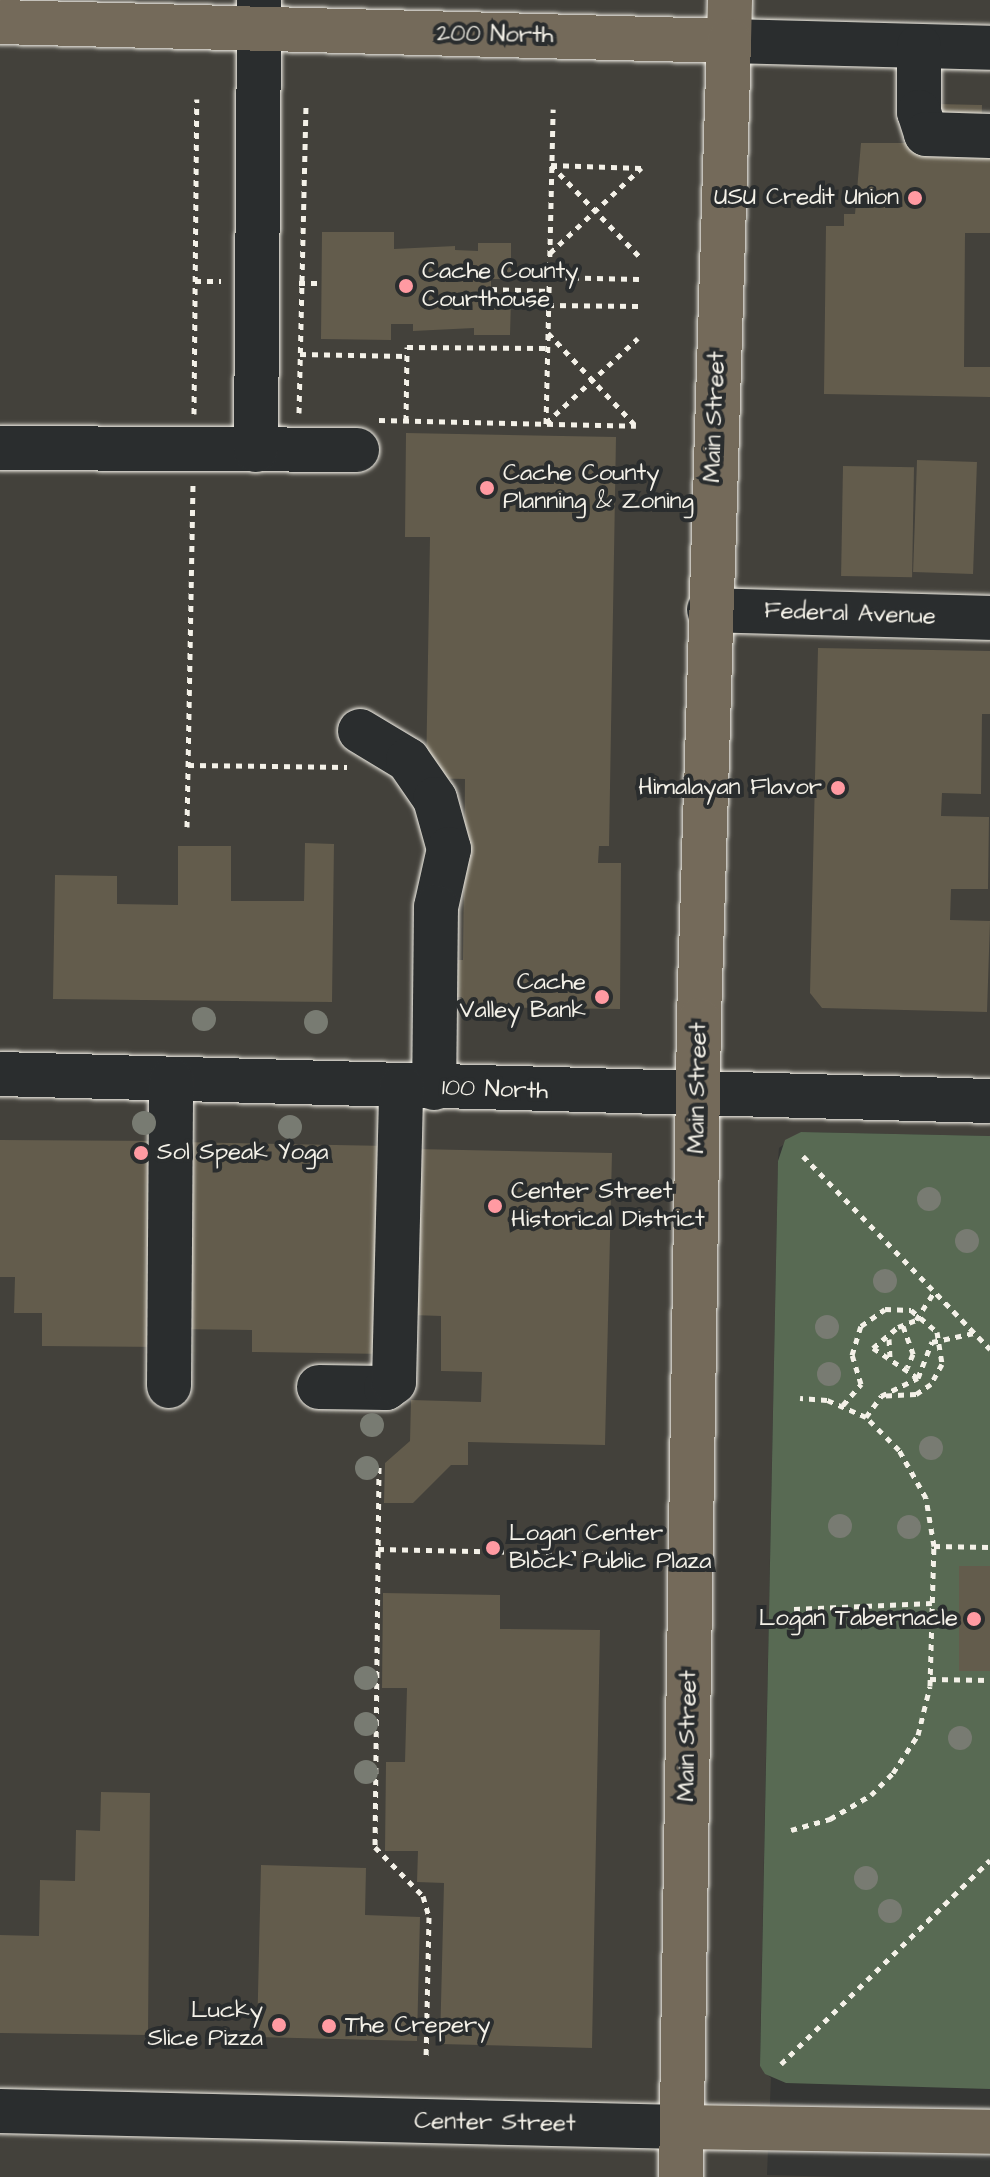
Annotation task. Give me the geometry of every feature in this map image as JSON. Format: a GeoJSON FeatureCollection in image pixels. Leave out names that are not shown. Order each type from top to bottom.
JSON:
{"type":"FeatureCollection","features":[{"type":"Feature","properties":{"kind":"main road","name":"200 North"},"geometry":{"type":"LineString","coordinates":[[0,22],[260,15],[730,20]]}},
{"type":"Feature","properties":{"kind":"main road","name":"Main Street"},"geometry":{"type":"LineString","coordinates":[[681,2177],[697,1097],[709,610],[730,20]]}},
{"type":"Feature","properties":{"kind":"main road","name":"Center Street"},"geometry":{"type":"LineString","coordinates":[[682,2127],[990,2132]]}},
{"type":"Feature","properties":{"kind":"street"},"geometry":{"type":"LineString","coordinates":[[256,450],[260,15]]}},
{"type":"Feature","properties":{"kind":"street","name":"200 North"},"geometry":{"type":"LineString","coordinates":[[730,20],[919,46],[990,48]]}},
{"type":"Feature","properties":{"kind":"street"},"geometry":{"type":"LineString","coordinates":[[919,46],[919,112],[926,134],[990,136]]}},
{"type":"Feature","properties":{"kind":"street"},"geometry":{"type":"LineString","coordinates":[[0,448],[256,450],[366,435]]}},
{"type":"Feature","properties":{"kind":"street","name":"Federal Avenue"},"geometry":{"type":"LineString","coordinates":[[709,610],[990,618]]}},
{"type":"Feature","properties":{"kind":"street"},"geometry":{"type":"LineString","coordinates":[[319,1387],[386,1388],[394,1382],[417,1088],[436,907],[449,849],[435,799],[408,760],[361,750]]}},
{"type":"Feature","properties":{"kind":"street","name":"100 North"},"geometry":{"type":"LineString","coordinates":[[0,1074],[697,1097],[990,1101]]}},
{"type":"Feature","properties":{"kind":"street"},"geometry":{"type":"LineString","coordinates":[[169,1386],[171,1080]]}},
{"type":"Feature","properties":{"kind":"street","name":"Center Street"},"geometry":{"type":"LineString","coordinates":[[0,2111],[682,2127]]}},
{"type":"Feature","properties":{"kind":"path"},"geometry":{"type":"LineString","coordinates":[[306,102],[299,419],[314,419]]}},
{"type":"Feature","properties":{"kind":"path"},"geometry":{"type":"LineString","coordinates":[[546,424],[553,109]]}},
{"type":"Feature","properties":{"kind":"path"},"geometry":{"type":"LineString","coordinates":[[551,165],[639,256]]}},
{"type":"Feature","properties":{"kind":"path"},"geometry":{"type":"LineString","coordinates":[[549,254],[641,168],[551,165]]}},
{"type":"Feature","properties":{"kind":"path"},"geometry":{"type":"LineString","coordinates":[[549,277],[639,279]]}},
{"type":"Feature","properties":{"kind":"path"},"geometry":{"type":"LineString","coordinates":[[491,289],[548,291]]}},
{"type":"Feature","properties":{"kind":"path"},"geometry":{"type":"LineString","coordinates":[[548,305],[638,306]]}},
{"type":"Feature","properties":{"kind":"path"},"geometry":{"type":"LineString","coordinates":[[366,435],[406,421],[636,426],[548,333]]}},
{"type":"Feature","properties":{"kind":"path"},"geometry":{"type":"LineString","coordinates":[[546,424],[638,338]]}},
{"type":"Feature","properties":{"kind":"path"},"geometry":{"type":"LineString","coordinates":[[406,421],[407,347],[547,348]]}},
{"type":"Feature","properties":{"kind":"path"},"geometry":{"type":"LineString","coordinates":[[300,354],[406,356]]}},
{"type":"Feature","properties":{"kind":"path"},"geometry":{"type":"LineString","coordinates":[[188,765],[361,750]]}},
{"type":"Feature","properties":{"kind":"path"},"geometry":{"type":"LineString","coordinates":[[803,1156],[990,1349]]}},
{"type":"Feature","properties":{"kind":"path"},"geometry":{"type":"LineString","coordinates":[[918,1378],[873,1348],[922,1315],[935,1291]]}},
{"type":"Feature","properties":{"kind":"path"},"geometry":{"type":"LineString","coordinates":[[843,1405],[861,1384],[852,1355],[864,1322],[892,1308],[922,1315],[941,1340],[942,1364],[931,1384],[909,1397],[881,1396]]}},
{"type":"Feature","properties":{"kind":"path"},"geometry":{"type":"LineString","coordinates":[[903,1326],[913,1354],[907,1368]]}},
{"type":"Feature","properties":{"kind":"path"},"geometry":{"type":"LineString","coordinates":[[866,1417],[881,1396],[918,1378],[930,1345],[975,1333]]}},
{"type":"Feature","properties":{"kind":"path"},"geometry":{"type":"LineString","coordinates":[[889,1339],[890,1358]]}},
{"type":"Feature","properties":{"kind":"path"},"geometry":{"type":"LineString","coordinates":[[791,1830],[845,1812],[893,1773],[924,1722],[930,1679],[934,1546],[918,1480],[866,1417],[843,1405],[800,1398]]}},
{"type":"Feature","properties":{"kind":"path"},"geometry":{"type":"LineString","coordinates":[[379,1467],[375,1847],[423,1896],[429,1917],[426,2056]]}},
{"type":"Feature","properties":{"kind":"path"},"geometry":{"type":"LineString","coordinates":[[934,1546],[990,1547]]}},
{"type":"Feature","properties":{"kind":"path"},"geometry":{"type":"LineString","coordinates":[[378,1549],[618,1554]]}},
{"type":"Feature","properties":{"kind":"path"},"geometry":{"type":"LineString","coordinates":[[794,1609],[932,1603]]}},
{"type":"Feature","properties":{"kind":"path"},"geometry":{"type":"LineString","coordinates":[[930,1679],[990,1680]]}},
{"type":"Feature","properties":{"kind":"path"},"geometry":{"type":"LineString","coordinates":[[781,2064],[990,1860]]}},
{"type":"Feature","properties":{"kind":"shaded area"},"geometry":{"type":"Polygon","coordinates":[[[0,0],[990,0],[990,1136],[801,1132],[779,1148],[778,1161],[760,2053],[760,2066],[771,2078],[767,2175],[845,2177],[0,2177],[0,0]]]}},
{"type":"Feature","properties":{"kind":"green space"},"geometry":{"type":"Polygon","coordinates":[[[801,1132],[990,1136],[990,2089],[786,2083],[765,2074],[760,2066],[778,1161],[785,1140],[801,1132]]]}},
{"type":"Feature","properties":{"kind":"building"},"geometry":{"type":"Polygon","coordinates":[[[935,104],[982,105],[981,144],[990,144],[990,233],[965,233],[964,367],[990,367],[990,397],[824,394],[826,226],[844,226],[844,214],[855,214],[861,143],[934,143],[935,104]]]}},
{"type":"Feature","properties":{"kind":"building","name":"Cache County Courthouse"},"geometry":{"type":"Polygon","coordinates":[[[322,232],[394,232],[394,249],[455,246],[455,250],[478,251],[478,243],[511,243],[511,279],[491,279],[491,299],[511,299],[510,335],[474,335],[474,328],[413,331],[413,324],[391,324],[391,340],[321,339],[322,232]]]}},
{"type":"Feature","properties":{"kind":"building"},"geometry":{"type":"Polygon","coordinates":[[[406,433],[616,437],[609,846],[599,846],[598,863],[621,863],[620,1009],[462,1007],[462,997],[416,997],[416,960],[463,960],[465,779],[426,778],[430,537],[405,537],[406,433]]]}},
{"type":"Feature","properties":{"kind":"building"},"geometry":{"type":"Polygon","coordinates":[[[917,460],[977,462],[973,574],[913,572],[917,460]]]}},
{"type":"Feature","properties":{"kind":"building"},"geometry":{"type":"Polygon","coordinates":[[[843,466],[914,467],[912,577],[841,576],[843,466]]]}},
{"type":"Feature","properties":{"kind":"building"},"geometry":{"type":"Polygon","coordinates":[[[818,648],[990,651],[990,714],[982,714],[981,794],[942,793],[941,816],[989,817],[988,889],[951,889],[950,920],[990,921],[987,1012],[822,1008],[810,993],[818,648]]]}},
{"type":"Feature","properties":{"kind":"building"},"geometry":{"type":"Polygon","coordinates":[[[305,843],[334,844],[332,1002],[53,999],[55,875],[117,876],[117,904],[178,905],[178,846],[231,846],[231,901],[304,901],[305,843]]]}},
{"type":"Feature","properties":{"kind":"building"},"geometry":{"type":"Polygon","coordinates":[[[0,1140],[167,1141],[165,1347],[42,1346],[42,1313],[14,1313],[15,1277],[0,1277],[0,1140]]]}},
{"type":"Feature","properties":{"kind":"building"},"geometry":{"type":"Polygon","coordinates":[[[178,1142],[389,1146],[386,1354],[252,1352],[252,1330],[176,1329],[178,1142]]]}},
{"type":"Feature","properties":{"kind":"building"},"geometry":{"type":"Polygon","coordinates":[[[416,1149],[612,1153],[605,1445],[468,1442],[468,1465],[451,1465],[413,1503],[384,1503],[385,1463],[410,1441],[411,1400],[481,1402],[482,1372],[441,1371],[441,1316],[412,1315],[416,1149]]]}},
{"type":"Feature","properties":{"kind":"building","name":"Logan Tabernacle"},"geometry":{"type":"Polygon","coordinates":[[[959,1566],[990,1566],[990,1671],[959,1671],[959,1566]]]}},
{"type":"Feature","properties":{"kind":"building"},"geometry":{"type":"Polygon","coordinates":[[[383,1593],[500,1595],[500,1629],[600,1630],[592,2048],[440,2044],[444,1883],[417,1882],[418,1851],[385,1851],[386,1762],[405,1762],[407,1688],[382,1688],[383,1593]]]}},
{"type":"Feature","properties":{"kind":"building"},"geometry":{"type":"Polygon","coordinates":[[[101,1792],[150,1793],[148,2035],[0,2033],[0,1935],[39,1936],[40,1880],[75,1881],[76,1830],[100,1831],[101,1792]]]}},
{"type":"Feature","properties":{"kind":"building"},"geometry":{"type":"Polygon","coordinates":[[[261,1865],[366,1868],[365,1915],[420,1917],[417,2041],[257,2037],[261,1865]]]}},
{"type":"Feature","properties":{"kind":"place","name":"USU Credit Union"},"geometry":{"type":"Point","coordinates":[915,198]}},
{"type":"Feature","properties":{"kind":"place","name":"Cache County Courthouse"},"geometry":{"type":"Point","coordinates":[406,286]}},
{"type":"Feature","properties":{"kind":"place","name":"Cache County Planning & Zoning"},"geometry":{"type":"Point","coordinates":[487,488]}},
{"type":"Feature","properties":{"kind":"place","name":"Himalayan Flavor"},"geometry":{"type":"Point","coordinates":[838,788]}},
{"type":"Feature","properties":{"kind":"place","name":"Cache Valley Bank"},"geometry":{"type":"Point","coordinates":[602,997]}},
{"type":"Feature","properties":{"kind":"place","name":"Sol Speak Yoga"},"geometry":{"type":"Point","coordinates":[141,1153]}},
{"type":"Feature","properties":{"kind":"place","name":"Center Street Historical District"},"geometry":{"type":"Point","coordinates":[495,1206]}},
{"type":"Feature","properties":{"kind":"place","name":"Logan Center Block Public Plaza"},"geometry":{"type":"Point","coordinates":[493,1548]}},
{"type":"Feature","properties":{"kind":"place","name":"Logan Tabernacle"},"geometry":{"type":"Point","coordinates":[974,1619]}},
{"type":"Feature","properties":{"kind":"place","name":"Lucky Slice Pizza"},"geometry":{"type":"Point","coordinates":[279,2025]}},
{"type":"Feature","properties":{"kind":"place","name":"The Crepery"},"geometry":{"type":"Point","coordinates":[329,2026]}}]}
